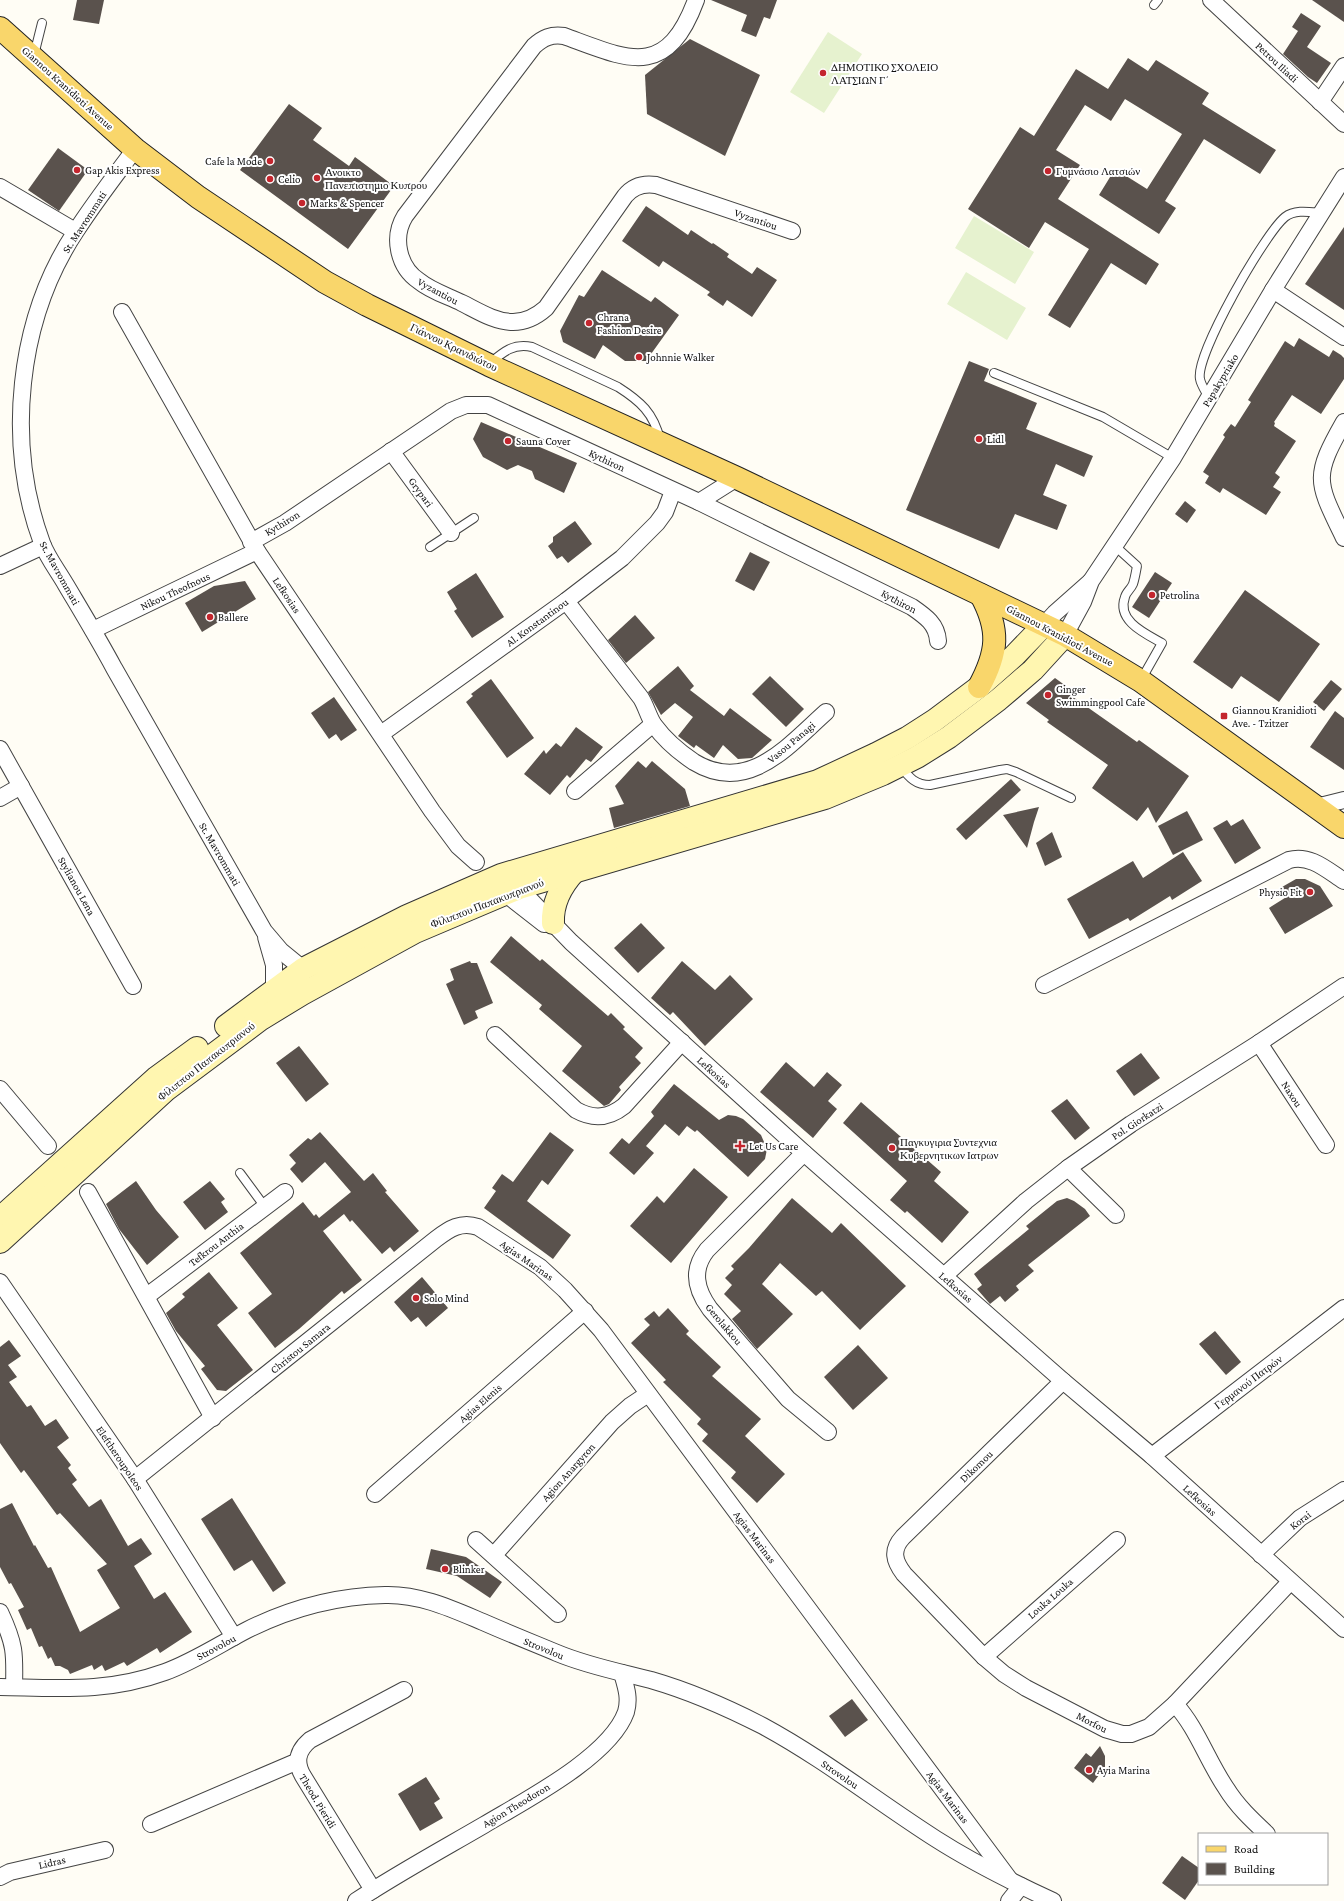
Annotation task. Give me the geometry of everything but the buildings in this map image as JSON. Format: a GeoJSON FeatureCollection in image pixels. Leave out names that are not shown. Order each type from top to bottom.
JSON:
{"type":"FeatureCollection","features":[{"type":"Feature","properties":{"kind":"main road","name":"Giannou Kranidioti Avenue"},"geometry":{"type":"LineString","coordinates":[[0,28],[135,149]]}},
{"type":"Feature","properties":{"kind":"main road","name":"Γιάννου Κρανιδιώτου"},"geometry":{"type":"LineString","coordinates":[[135,149],[198,198],[321,279],[367,305],[489,365],[795,506]]}},
{"type":"Feature","properties":{"kind":"main road","name":"Giannou Kranidioti Avenue"},"geometry":{"type":"LineString","coordinates":[[795,506],[1065,635],[1141,681],[1344,827]]}},
{"type":"Feature","properties":{"kind":"main road"},"geometry":{"type":"LineString","coordinates":[[979,687],[991,662],[996,638],[992,619],[981,595]]}},
{"type":"Feature","properties":{"kind":"main road","name":"Φίλιππου Παπακυπριανού"},"geometry":{"type":"LineString","coordinates":[[0,1218],[156,1078],[303,970],[407,916],[818,781],[907,738],[935,720],[979,687],[1014,656],[1044,625]]}},
{"type":"Feature","properties":{"kind":"main road","name":"Φίλιππου Παπακυπριανού"},"geometry":{"type":"LineString","coordinates":[[0,1242],[166,1090],[261,1019],[302,994],[505,884],[575,871],[825,798],[899,766],[949,737],[998,700],[1032,670],[1065,635]]}},
{"type":"Feature","properties":{"kind":"main road"},"geometry":{"type":"LineString","coordinates":[[553,923],[553,909],[556,899],[567,880],[575,871]]}},
{"type":"Feature","properties":{"kind":"street","name":"Vyzantiou"},"geometry":{"type":"LineString","coordinates":[[696,0],[682,28],[674,40],[665,48],[647,57],[634,58],[619,56],[564,36],[557,35],[544,38],[534,46],[400,223],[397,239],[403,261],[412,275],[423,284],[493,318],[515,322],[534,317],[546,308],[629,191],[640,185],[656,186],[792,231]]}},
{"type":"Feature","properties":{"kind":"street","name":"Petrou Iliadi"},"geometry":{"type":"LineString","coordinates":[[1217,2],[1344,124]]}},
{"type":"Feature","properties":{"kind":"street"},"geometry":{"type":"LineString","coordinates":[[1320,102],[1344,66]]}},
{"type":"Feature","properties":{"kind":"street","name":"St. Mavrommati"},"geometry":{"type":"LineString","coordinates":[[135,149],[75,231],[50,280],[29,344],[24,375],[22,410],[24,466],[29,498],[43,546],[264,931],[281,951],[303,970]]}},
{"type":"Feature","properties":{"kind":"street","name":"Papakypriako"},"geometry":{"type":"LineString","coordinates":[[1065,635],[1077,613],[1091,581],[1173,458],[1273,290],[1344,177]]}},
{"type":"Feature","properties":{"kind":"street"},"geometry":{"type":"LineString","coordinates":[[0,187],[75,231]]}},
{"type":"Feature","properties":{"kind":"street"},"geometry":{"type":"LineString","coordinates":[[1273,290],[1344,337]]}},
{"type":"Feature","properties":{"kind":"street","name":"Lefkosias"},"geometry":{"type":"LineString","coordinates":[[122,312],[254,546],[382,734],[432,811],[458,846],[476,862]]}},
{"type":"Feature","properties":{"kind":"street","name":"Kythiron"},"geometry":{"type":"LineString","coordinates":[[254,546],[285,523],[442,416],[460,407],[474,404],[488,405],[699,502],[912,607],[926,616],[934,626],[938,641]]}},
{"type":"Feature","properties":{"kind":"street"},"geometry":{"type":"LineString","coordinates":[[1344,422],[1327,451],[1321,480],[1323,492],[1344,538]]}},
{"type":"Feature","properties":{"kind":"street","name":"Grypari"},"geometry":{"type":"LineString","coordinates":[[391,451],[451,533]]}},
{"type":"Feature","properties":{"kind":"street"},"geometry":{"type":"LineString","coordinates":[[699,502],[737,478]]}},
{"type":"Feature","properties":{"kind":"street","name":"Al. Konstantinou"},"geometry":{"type":"LineString","coordinates":[[382,734],[566,601],[622,558],[647,534],[665,512],[673,491]]}},
{"type":"Feature","properties":{"kind":"street"},"geometry":{"type":"LineString","coordinates":[[0,566],[43,546]]}},
{"type":"Feature","properties":{"kind":"street","name":"Nikou Theofnous"},"geometry":{"type":"LineString","coordinates":[[92,630],[254,546]]}},
{"type":"Feature","properties":{"kind":"street","name":"Papakypriako"},"geometry":{"type":"LineString","coordinates":[[1044,625],[1060,608],[1091,581]]}},
{"type":"Feature","properties":{"kind":"street","name":"Vasou Panagi"},"geometry":{"type":"LineString","coordinates":[[566,601],[648,709],[653,724],[673,747],[693,761],[716,773],[733,774],[764,764],[778,755],[826,712]]}},
{"type":"Feature","properties":{"kind":"street"},"geometry":{"type":"LineString","coordinates":[[576,791],[653,724]]}},
{"type":"Feature","properties":{"kind":"street","name":"Stylianou Lena"},"geometry":{"type":"LineString","coordinates":[[0,749],[133,986]]}},
{"type":"Feature","properties":{"kind":"street"},"geometry":{"type":"LineString","coordinates":[[0,798],[21,786]]}},
{"type":"Feature","properties":{"kind":"street"},"geometry":{"type":"LineString","coordinates":[[1316,807],[1344,800]]}},
{"type":"Feature","properties":{"kind":"street"},"geometry":{"type":"LineString","coordinates":[[1044,985],[1289,860],[1305,858],[1344,881]]}},
{"type":"Feature","properties":{"kind":"street","name":"Lefkosias"},"geometry":{"type":"LineString","coordinates":[[505,884],[553,923],[570,942],[804,1153],[1063,1381],[1152,1456],[1290,1582],[1344,1629]]}},
{"type":"Feature","properties":{"kind":"street","name":"Lefkosias"},"geometry":{"type":"LineString","coordinates":[[505,884],[528,913],[570,942]]}},
{"type":"Feature","properties":{"kind":"street","name":"St. Mavrommati"},"geometry":{"type":"LineString","coordinates":[[264,931],[274,965],[274,990]]}},
{"type":"Feature","properties":{"kind":"street","name":"Pol. Giorkatzi"},"geometry":{"type":"LineString","coordinates":[[944,1276],[1026,1201],[1068,1168],[1130,1124],[1259,1043],[1344,986]]}},
{"type":"Feature","properties":{"kind":"street"},"geometry":{"type":"LineString","coordinates":[[495,1035],[576,1110],[584,1114],[600,1117],[616,1112],[624,1106],[682,1042]]}},
{"type":"Feature","properties":{"kind":"street","name":"Naxou"},"geometry":{"type":"LineString","coordinates":[[1259,1043],[1326,1145]]}},
{"type":"Feature","properties":{"kind":"street"},"geometry":{"type":"LineString","coordinates":[[0,1089],[48,1146]]}},
{"type":"Feature","properties":{"kind":"street","name":"Gerolakkou"},"geometry":{"type":"LineString","coordinates":[[804,1153],[707,1250],[697,1267],[696,1282],[701,1296],[710,1309],[783,1393],[828,1432]]}},
{"type":"Feature","properties":{"kind":"street"},"geometry":{"type":"LineString","coordinates":[[1068,1168],[1116,1215]]}},
{"type":"Feature","properties":{"kind":"street"},"geometry":{"type":"LineString","coordinates":[[88,1192],[147,1296],[213,1418]]}},
{"type":"Feature","properties":{"kind":"street","name":"Tefkrou Anthia"},"geometry":{"type":"LineString","coordinates":[[147,1296],[285,1192]]}},
{"type":"Feature","properties":{"kind":"street","name":"Agias Marinas"},"geometry":{"type":"LineString","coordinates":[[470,1225],[484,1231],[540,1267],[585,1311],[632,1370],[648,1394],[1016,1883]]}},
{"type":"Feature","properties":{"kind":"street","name":"Christou Samara"},"geometry":{"type":"LineString","coordinates":[[135,1479],[436,1239],[454,1227],[470,1225]]}},
{"type":"Feature","properties":{"kind":"street","name":"Eleftheroupoleos"},"geometry":{"type":"LineString","coordinates":[[0,1282],[135,1479],[234,1637]]}},
{"type":"Feature","properties":{"kind":"street","name":"Γερμανού Πατρών"},"geometry":{"type":"LineString","coordinates":[[1152,1456],[1344,1308]]}},
{"type":"Feature","properties":{"kind":"street","name":"Agias Elenis"},"geometry":{"type":"LineString","coordinates":[[374,1494],[585,1311]]}},
{"type":"Feature","properties":{"kind":"street","name":"Dikomou"},"geometry":{"type":"LineString","coordinates":[[894,1554],[895,1547],[903,1537],[1063,1381]]}},
{"type":"Feature","properties":{"kind":"street","name":"Agion Anargyron"},"geometry":{"type":"LineString","coordinates":[[494,1556],[617,1418],[630,1406],[648,1394]]}},
{"type":"Feature","properties":{"kind":"street","name":"Korai"},"geometry":{"type":"LineString","coordinates":[[1261,1555],[1300,1518],[1344,1490]]}},
{"type":"Feature","properties":{"kind":"street"},"geometry":{"type":"LineString","coordinates":[[476,1540],[558,1614]]}},
{"type":"Feature","properties":{"kind":"street","name":"Louka Louka"},"geometry":{"type":"LineString","coordinates":[[984,1657],[1117,1540]]}},
{"type":"Feature","properties":{"kind":"street","name":"Morfou"},"geometry":{"type":"LineString","coordinates":[[894,1554],[895,1560],[904,1574],[984,1657],[1004,1674],[1026,1688],[1113,1732],[1130,1734],[1140,1732],[1149,1727],[1175,1704],[1290,1582]]}},
{"type":"Feature","properties":{"kind":"street","name":"Strovolou"},"geometry":{"type":"LineString","coordinates":[[7,1687],[89,1689],[114,1685],[166,1672],[278,1616],[310,1606],[338,1599],[364,1596],[406,1596],[448,1607],[566,1657],[654,1681],[721,1706],[763,1726],[803,1749],[938,1841],[1053,1901]]}},
{"type":"Feature","properties":{"kind":"street"},"geometry":{"type":"LineString","coordinates":[[0,1612],[15,1652],[7,1687]]}},
{"type":"Feature","properties":{"kind":"street","name":"Agion Theodoron"},"geometry":{"type":"LineString","coordinates":[[356,1901],[543,1790],[581,1764],[614,1732],[626,1712],[629,1699],[622,1673]]}},
{"type":"Feature","properties":{"kind":"street","name":"Theod. Pieridi"},"geometry":{"type":"LineString","coordinates":[[373,1890],[303,1776],[298,1761],[299,1752],[310,1740],[404,1690]]}},
{"type":"Feature","properties":{"kind":"street"},"geometry":{"type":"LineString","coordinates":[[1175,1704],[1189,1721],[1225,1788],[1266,1833]]}},
{"type":"Feature","properties":{"kind":"street"},"geometry":{"type":"LineString","coordinates":[[151,1824],[298,1761]]}},
{"type":"Feature","properties":{"kind":"street","name":"Lidras"},"geometry":{"type":"LineString","coordinates":[[0,1877],[10,1872],[104,1850]]}},
{"type":"Feature","properties":{"kind":"street"},"geometry":{"type":"LineString","coordinates":[[1009,1901],[1016,1883]]}},
{"type":"Feature","properties":{"kind":"lane"},"geometry":{"type":"LineString","coordinates":[[33,58],[42,23]]}},
{"type":"Feature","properties":{"kind":"lane"},"geometry":{"type":"LineString","coordinates":[[1209,399],[1200,378],[1202,363],[1228,303],[1265,240],[1286,216],[1305,211],[1321,213]]}},
{"type":"Feature","properties":{"kind":"lane"},"geometry":{"type":"LineString","coordinates":[[489,365],[506,350],[513,347],[526,345],[532,347],[628,393],[650,414],[657,427],[661,443]]}},
{"type":"Feature","properties":{"kind":"lane"},"geometry":{"type":"LineString","coordinates":[[994,374],[1103,417],[1173,458]]}},
{"type":"Feature","properties":{"kind":"lane"},"geometry":{"type":"LineString","coordinates":[[430,547],[474,518]]}},
{"type":"Feature","properties":{"kind":"lane"},"geometry":{"type":"LineString","coordinates":[[1115,546],[1137,566],[1133,584],[1125,597],[1123,608],[1128,621],[1162,643],[1141,681]]}},
{"type":"Feature","properties":{"kind":"lane"},"geometry":{"type":"LineString","coordinates":[[899,766],[914,781],[922,785],[930,785],[1000,770],[1012,770],[1070,798]]}},
{"type":"Feature","properties":{"kind":"lane"},"geometry":{"type":"LineString","coordinates":[[240,1173],[265,1207]]}},
{"type":"Feature","properties":{"kind":"green space"},"geometry":{"type":"Polygon","coordinates":[[[828,32],[862,54],[824,113],[790,92],[828,32]]]}},
{"type":"Feature","properties":{"kind":"green space"},"geometry":{"type":"Polygon","coordinates":[[[974,216],[1034,252],[1015,284],[955,248],[974,216]]]}},
{"type":"Feature","properties":{"kind":"green space"},"geometry":{"type":"Polygon","coordinates":[[[966,272],[1026,308],[1007,340],[947,304],[966,272]]]}},
{"type":"Feature","properties":{"kind":"place","name":"ΔΗΜΟΤΙΚΟ ΣΧΟΛΕΙΟ ΛΑΤΣΙΩΝ Γ΄"},"geometry":{"type":"Point","coordinates":[823,73]}},
{"type":"Feature","properties":{"kind":"place","name":"Cafe la Mode"},"geometry":{"type":"Point","coordinates":[270,161]}},
{"type":"Feature","properties":{"kind":"place","name":"Gap Akis Express"},"geometry":{"type":"Point","coordinates":[77,170]}},
{"type":"Feature","properties":{"kind":"place","name":"Γυμνάσιο Λατσιών"},"geometry":{"type":"Point","coordinates":[1048,171]}},
{"type":"Feature","properties":{"kind":"place","name":"Ανοικτο Πανεπιστημιο Κυπρου"},"geometry":{"type":"Point","coordinates":[317,178]}},
{"type":"Feature","properties":{"kind":"place","name":"Celio"},"geometry":{"type":"Point","coordinates":[270,179]}},
{"type":"Feature","properties":{"kind":"place","name":"Marks & Spencer"},"geometry":{"type":"Point","coordinates":[302,203]}},
{"type":"Feature","properties":{"kind":"place","name":"Chrana Fashion Desire"},"geometry":{"type":"Point","coordinates":[589,323]}},
{"type":"Feature","properties":{"kind":"place","name":"Johnnie Walker"},"geometry":{"type":"Point","coordinates":[639,357]}},
{"type":"Feature","properties":{"kind":"place","name":"Lidl"},"geometry":{"type":"Point","coordinates":[979,439]}},
{"type":"Feature","properties":{"kind":"place","name":"Sauna Cover"},"geometry":{"type":"Point","coordinates":[508,441]}},
{"type":"Feature","properties":{"kind":"place","name":"Petrolina"},"geometry":{"type":"Point","coordinates":[1152,595]}},
{"type":"Feature","properties":{"kind":"place","name":"Ballere"},"geometry":{"type":"Point","coordinates":[210,617]}},
{"type":"Feature","properties":{"kind":"place","name":"Ginger Swimmingpool Cafe"},"geometry":{"type":"Point","coordinates":[1048,695]}},
{"type":"Feature","properties":{"kind":"place","name":"Giannou Kranidioti Ave. - Tzitzer"},"geometry":{"type":"Point","coordinates":[1224,716]}},
{"type":"Feature","properties":{"kind":"place","name":"Physio Fit"},"geometry":{"type":"Point","coordinates":[1310,892]}},
{"type":"Feature","properties":{"kind":"place","name":"Let Us Care"},"geometry":{"type":"Point","coordinates":[740,1146]}},
{"type":"Feature","properties":{"kind":"place","name":"Παγκυγιρια Συντεχνια Κυβερνητικων Ιατρων"},"geometry":{"type":"Point","coordinates":[892,1148]}},
{"type":"Feature","properties":{"kind":"place","name":"Solo Mind"},"geometry":{"type":"Point","coordinates":[416,1298]}},
{"type":"Feature","properties":{"kind":"place","name":"Blinker"},"geometry":{"type":"Point","coordinates":[445,1569]}},
{"type":"Feature","properties":{"kind":"place","name":"Ayia Marina"},"geometry":{"type":"Point","coordinates":[1089,1770]}}]}
